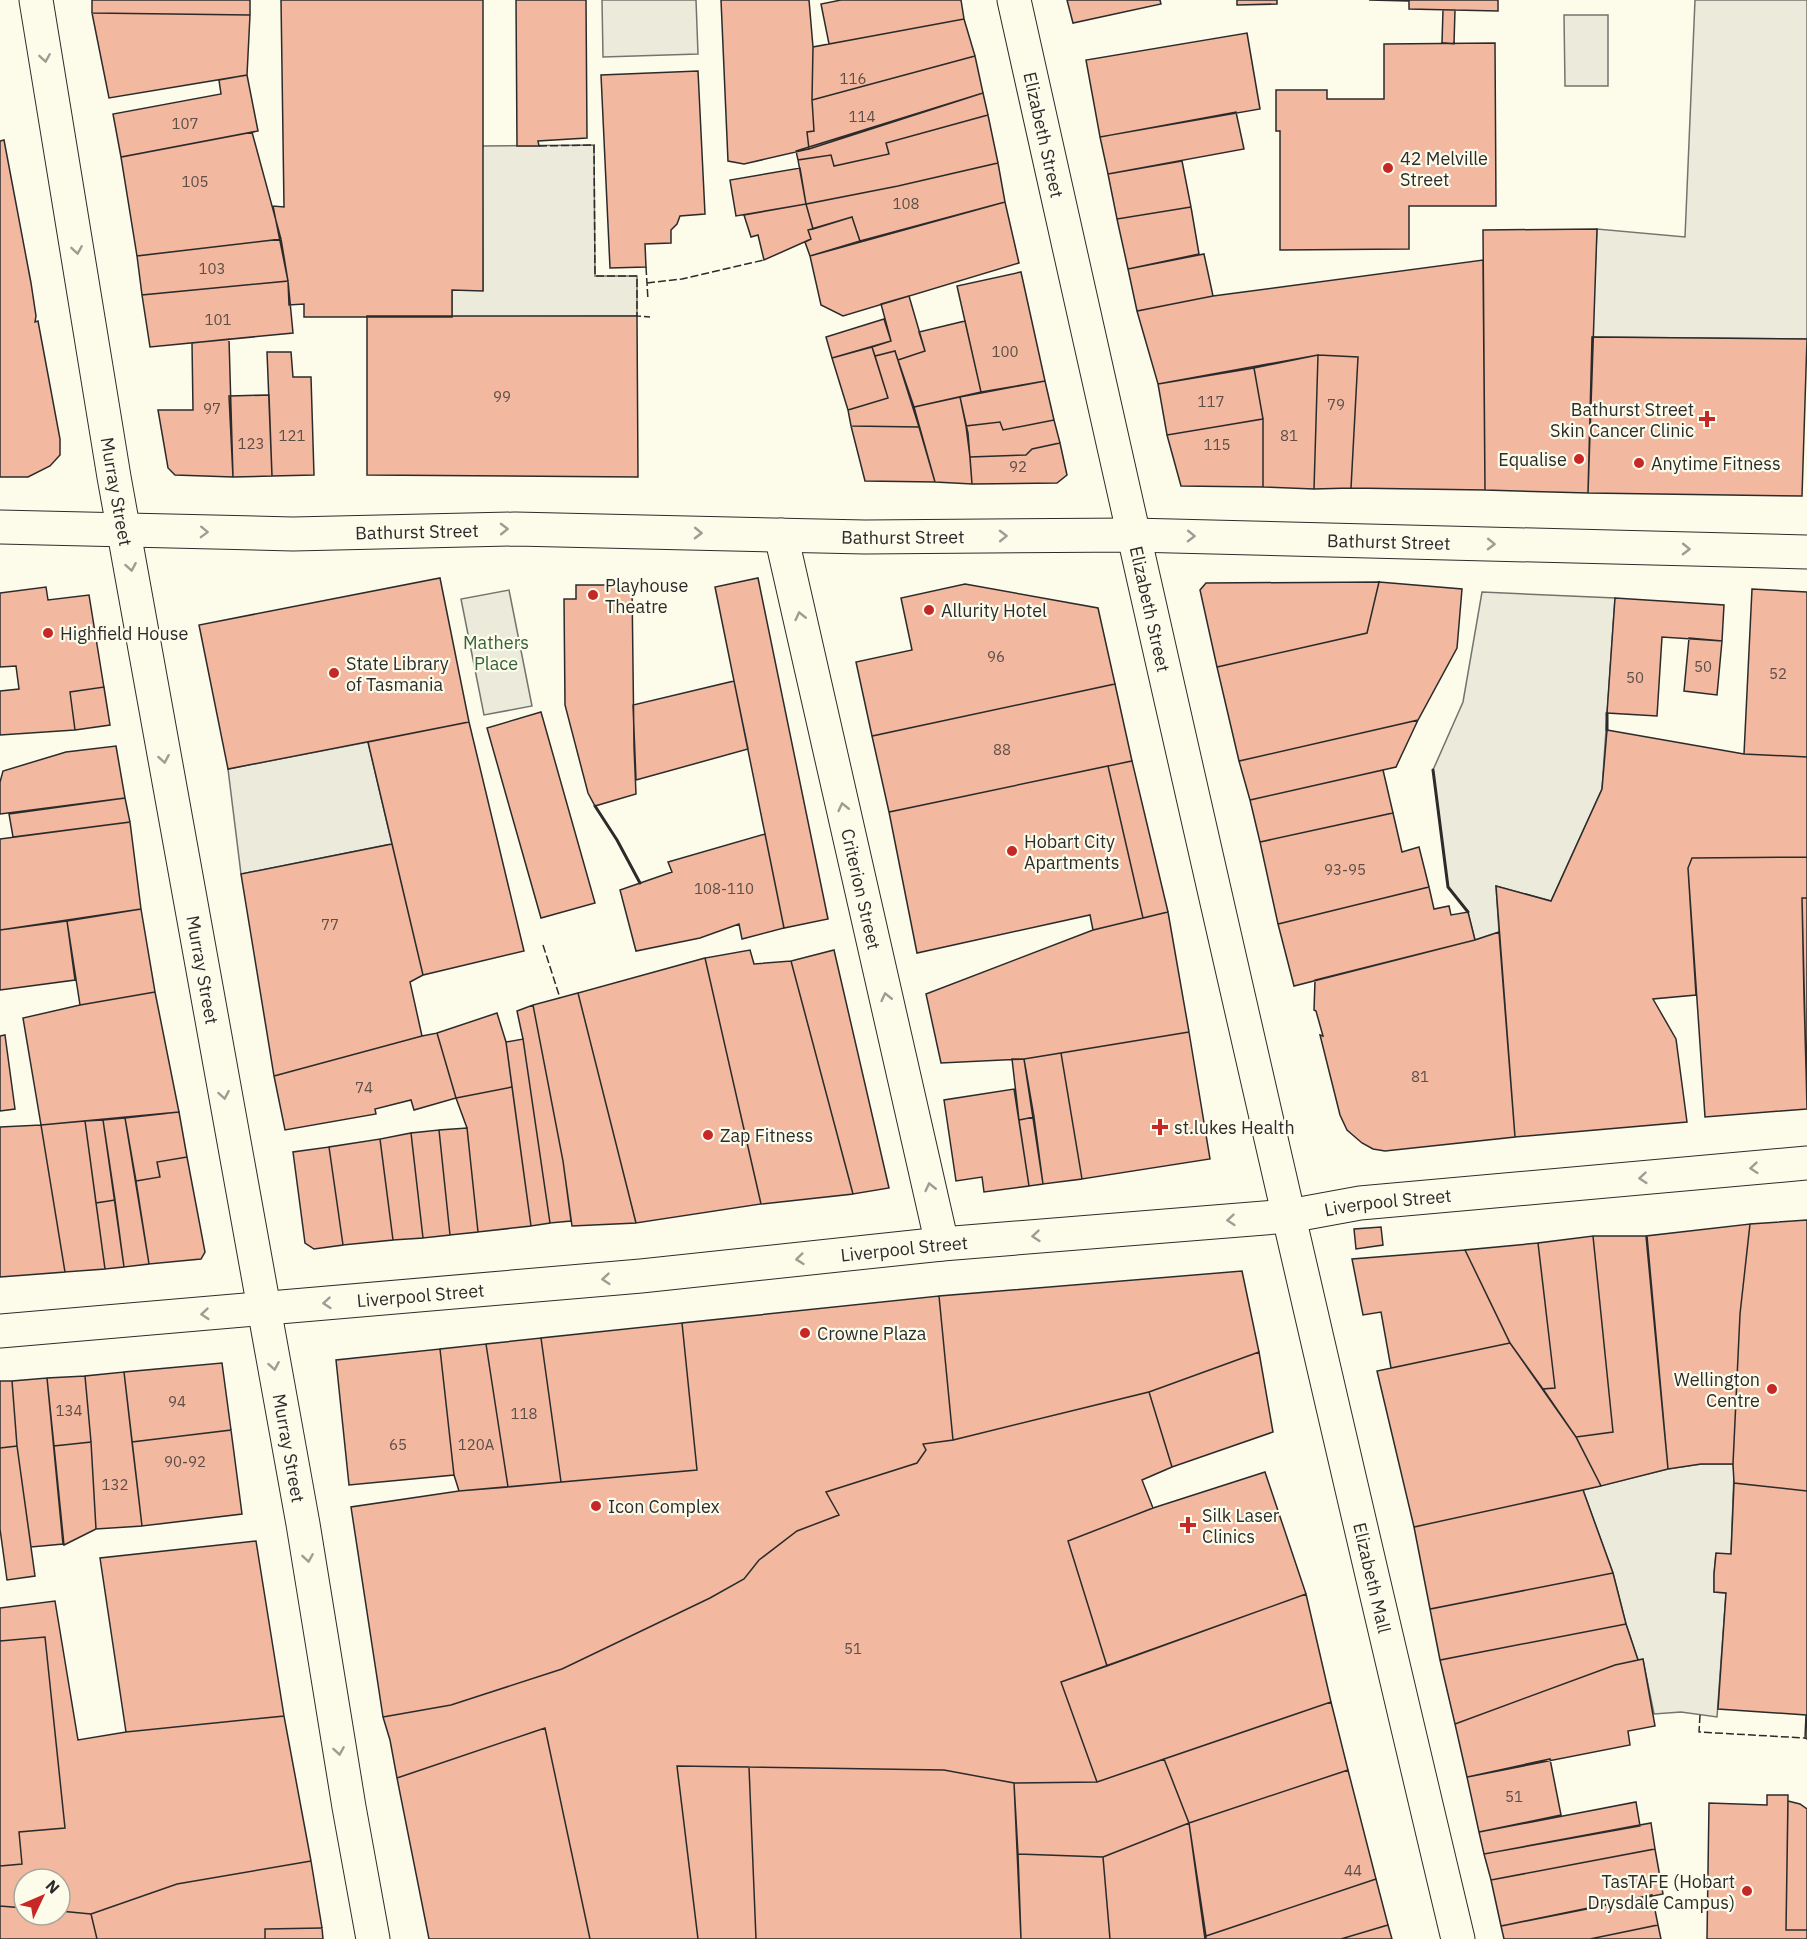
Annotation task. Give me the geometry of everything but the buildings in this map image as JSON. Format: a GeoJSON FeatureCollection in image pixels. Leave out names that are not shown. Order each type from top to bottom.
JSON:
{"type":"FeatureCollection","features":[{"type":"Feature","properties":{"kind":"street","name":"Murray Street"},"geometry":{"type":"LineString","coordinates":[[36,0],[114,477],[303,1524],[373,1939]]}},
{"type":"Feature","properties":{"kind":"street","name":"Elizabeth Street"},"geometry":{"type":"LineString","coordinates":[[1014,0],[1228,958],[1289,1216]]}},
{"type":"Feature","properties":{"kind":"street","name":"Bathurst Street"},"geometry":{"type":"LineString","coordinates":[[0,528],[293,534],[515,529],[882,537],[1133,535],[1807,552]]}},
{"type":"Feature","properties":{"kind":"street","name":"Criterion Street"},"geometry":{"type":"LineString","coordinates":[[781,535],[942,1244]]}},
{"type":"Feature","properties":{"kind":"street","name":"Liverpool Street"},"geometry":{"type":"LineString","coordinates":[[0,1331],[630,1277],[942,1244],[1289,1216],[1359,1203],[1807,1163]]}},
{"type":"Feature","properties":{"kind":"street","name":"Elizabeth Mall"},"geometry":{"type":"LineString","coordinates":[[1289,1216],[1350,1488],[1458,1939]]}},
{"type":"Feature","properties":{"kind":"green space"},"geometry":{"type":"Polygon","coordinates":[[[1564,15],[1608,15],[1608,86],[1565,86],[1564,15]]]}},
{"type":"Feature","properties":{"kind":"green space","name":"Mathers Place"},"geometry":{"type":"Polygon","coordinates":[[[509,590],[532,706],[484,715],[461,599],[509,590]]]}},
{"type":"Feature","properties":{"kind":"shaded area"},"geometry":{"type":"Polygon","coordinates":[[[602,0],[696,0],[698,54],[603,57],[602,0]]]}},
{"type":"Feature","properties":{"kind":"shaded area"},"geometry":{"type":"Polygon","coordinates":[[[1695,0],[1807,0],[1807,339],[1592,337],[1597,229],[1685,237],[1695,0]]]}},
{"type":"Feature","properties":{"kind":"shaded area"},"geometry":{"type":"Polygon","coordinates":[[[594,145],[595,276],[637,276],[637,316],[452,317],[452,290],[483,290],[482,146],[594,145]]]}},
{"type":"Feature","properties":{"kind":"shaded area"},"geometry":{"type":"Polygon","coordinates":[[[1482,592],[1615,598],[1602,789],[1551,901],[1496,886],[1499,932],[1475,940],[1468,912],[1448,887],[1433,770],[1463,702],[1482,592]]]}},
{"type":"Feature","properties":{"kind":"shaded area"},"geometry":{"type":"Polygon","coordinates":[[[368,742],[392,844],[241,874],[228,769],[368,742]]]}},
{"type":"Feature","properties":{"kind":"shaded area"},"geometry":{"type":"Polygon","coordinates":[[[1701,1464],[1733,1464],[1734,1473],[1731,1554],[1716,1554],[1714,1574],[1714,1592],[1726,1593],[1717,1717],[1681,1712],[1654,1714],[1643,1660],[1638,1660],[1613,1573],[1583,1490],[1668,1469],[1701,1464]]]}},
{"type":"Feature","properties":{"kind":"fence"},"geometry":{"type":"LineString","coordinates":[[539,146],[594,145],[595,276],[637,276],[637,316],[650,317]]}},
{"type":"Feature","properties":{"kind":"fence"},"geometry":{"type":"LineString","coordinates":[[647,283],[682,279],[764,260]]}},
{"type":"Feature","properties":{"kind":"fence"},"geometry":{"type":"LineString","coordinates":[[646,267],[648,300]]}},
{"type":"Feature","properties":{"kind":"fence"},"geometry":{"type":"LineString","coordinates":[[543,945],[560,998]]}},
{"type":"Feature","properties":{"kind":"fence"},"geometry":{"type":"LineString","coordinates":[[1700,1715],[1699,1732],[1805,1738]]}},
{"type":"Feature","properties":{"kind":"wall"},"geometry":{"type":"LineString","coordinates":[[1607,713],[1607,730]]}},
{"type":"Feature","properties":{"kind":"wall"},"geometry":{"type":"LineString","coordinates":[[1433,770],[1448,887],[1468,912]]}},
{"type":"Feature","properties":{"kind":"wall"},"geometry":{"type":"LineString","coordinates":[[595,806],[617,840],[640,883]]}},
{"type":"Feature","properties":{"kind":"place","name":"42 Melville Street"},"geometry":{"type":"Point","coordinates":[1388,168]}},
{"type":"Feature","properties":{"kind":"place","name":"Bathurst Street Skin Cancer Clinic"},"geometry":{"type":"Point","coordinates":[1707,419]}},
{"type":"Feature","properties":{"kind":"place","name":"Equalise"},"geometry":{"type":"Point","coordinates":[1579,459]}},
{"type":"Feature","properties":{"kind":"place","name":"Anytime Fitness"},"geometry":{"type":"Point","coordinates":[1639,463]}},
{"type":"Feature","properties":{"kind":"place","name":"Playhouse Theatre"},"geometry":{"type":"Point","coordinates":[593,595]}},
{"type":"Feature","properties":{"kind":"place","name":"Allurity Hotel"},"geometry":{"type":"Point","coordinates":[929,610]}},
{"type":"Feature","properties":{"kind":"place","name":"Highfield House"},"geometry":{"type":"Point","coordinates":[48,633]}},
{"type":"Feature","properties":{"kind":"place","name":"State Library of Tasmania"},"geometry":{"type":"Point","coordinates":[334,673]}},
{"type":"Feature","properties":{"kind":"place","name":"Hobart City Apartments"},"geometry":{"type":"Point","coordinates":[1012,851]}},
{"type":"Feature","properties":{"kind":"place","name":"st.lukes Health"},"geometry":{"type":"Point","coordinates":[1160,1127]}},
{"type":"Feature","properties":{"kind":"place","name":"Zap Fitness"},"geometry":{"type":"Point","coordinates":[708,1135]}},
{"type":"Feature","properties":{"kind":"place","name":"Crowne Plaza"},"geometry":{"type":"Point","coordinates":[805,1333]}},
{"type":"Feature","properties":{"kind":"place","name":"Wellington Centre"},"geometry":{"type":"Point","coordinates":[1772,1389]}},
{"type":"Feature","properties":{"kind":"place","name":"Icon Complex"},"geometry":{"type":"Point","coordinates":[596,1506]}},
{"type":"Feature","properties":{"kind":"place","name":"Silk Laser Clinics"},"geometry":{"type":"Point","coordinates":[1188,1525]}},
{"type":"Feature","properties":{"kind":"place","name":"TasTAFE (Hobart Drysdale Campus)"},"geometry":{"type":"Point","coordinates":[1747,1891]}}]}
